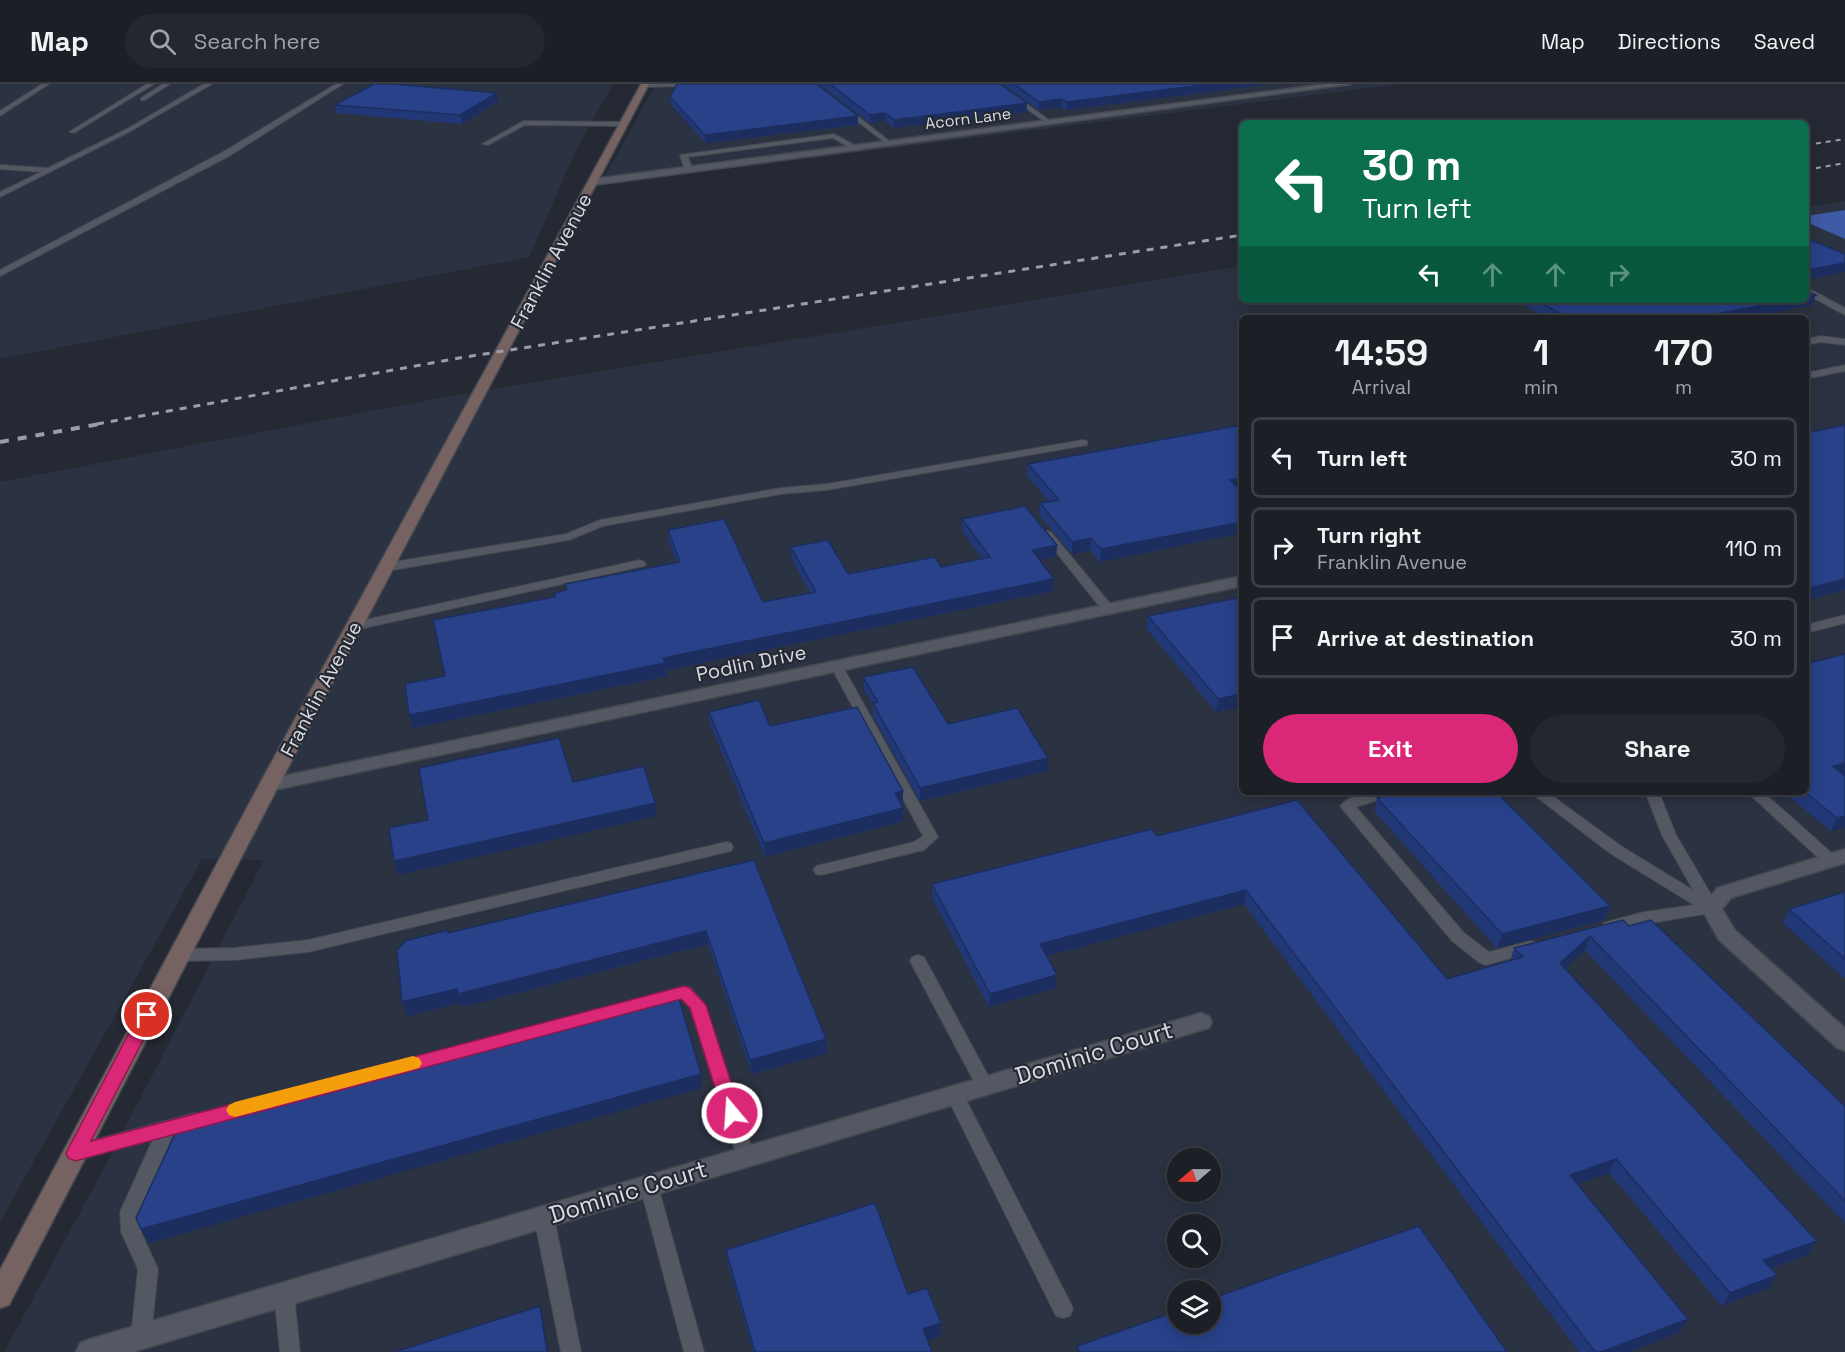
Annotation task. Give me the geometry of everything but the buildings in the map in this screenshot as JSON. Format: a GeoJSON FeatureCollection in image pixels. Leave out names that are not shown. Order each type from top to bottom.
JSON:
{"type":"FeatureCollection","features":[{"type":"Feature","properties":{"kind":"main road","name":"Franklin Avenue"},"geometry":{"type":"LineString","coordinates":[[0,1296],[269,785],[645,84]]}},
{"type":"Feature","properties":{"kind":"street","name":"Acorn Lane"},"geometry":{"type":"LineString","coordinates":[[592,182],[1347,84]]}},
{"type":"Feature","properties":{"kind":"street","name":"Podlin Drive"},"geometry":{"type":"LineString","coordinates":[[269,785],[1239,582]]}},
{"type":"Feature","properties":{"kind":"street"},"geometry":{"type":"LineString","coordinates":[[1837,858],[1724,893],[1711,908],[1726,935],[1845,1042]]}},
{"type":"Feature","properties":{"kind":"street","name":"Dominic Court"},"geometry":{"type":"LineString","coordinates":[[90,1352],[1201,1022]]}},
{"type":"Feature","properties":{"kind":"lane"},"geometry":{"type":"LineString","coordinates":[[0,114],[46,84]]}},
{"type":"Feature","properties":{"kind":"lane"},"geometry":{"type":"LineString","coordinates":[[72,132],[151,84]]}},
{"type":"Feature","properties":{"kind":"lane"},"geometry":{"type":"LineString","coordinates":[[120,112],[167,84]]}},
{"type":"Feature","properties":{"kind":"lane"},"geometry":{"type":"LineString","coordinates":[[0,195],[127,131],[209,84]]}},
{"type":"Feature","properties":{"kind":"lane"},"geometry":{"type":"LineString","coordinates":[[0,273],[226,154],[340,84]]}},
{"type":"Feature","properties":{"kind":"lane"},"geometry":{"type":"LineString","coordinates":[[645,84],[685,84]]}},
{"type":"Feature","properties":{"kind":"lane"},"geometry":{"type":"LineString","coordinates":[[995,84],[1050,123]]}},
{"type":"Feature","properties":{"kind":"lane"},"geometry":{"type":"LineString","coordinates":[[838,104],[890,144]]}},
{"type":"Feature","properties":{"kind":"lane"},"geometry":{"type":"LineString","coordinates":[[486,144],[524,123],[624,124]]}},
{"type":"Feature","properties":{"kind":"lane"},"geometry":{"type":"LineString","coordinates":[[689,170],[684,155],[834,136],[856,148]]}},
{"type":"Feature","properties":{"kind":"lane"},"geometry":{"type":"LineString","coordinates":[[0,167],[49,170]]}},
{"type":"Feature","properties":{"kind":"lane"},"geometry":{"type":"LineString","coordinates":[[1809,292],[1845,312]]}},
{"type":"Feature","properties":{"kind":"lane"},"geometry":{"type":"LineString","coordinates":[[1809,341],[1821,339],[1845,342]]}},
{"type":"Feature","properties":{"kind":"lane"},"geometry":{"type":"LineString","coordinates":[[1809,375],[1845,368]]}},
{"type":"Feature","properties":{"kind":"lane"},"geometry":{"type":"LineString","coordinates":[[387,567],[569,537],[600,523],[781,491],[827,488],[1083,443]]}},
{"type":"Feature","properties":{"kind":"lane"},"geometry":{"type":"LineString","coordinates":[[1035,520],[1108,609]]}},
{"type":"Feature","properties":{"kind":"lane"},"geometry":{"type":"LineString","coordinates":[[355,627],[554,581],[640,564]]}},
{"type":"Feature","properties":{"kind":"lane"},"geometry":{"type":"LineString","coordinates":[[1809,628],[1845,619]]}},
{"type":"Feature","properties":{"kind":"lane"},"geometry":{"type":"LineString","coordinates":[[821,870],[919,846],[931,837],[837,667]]}},
{"type":"Feature","properties":{"kind":"lane"},"geometry":{"type":"LineString","coordinates":[[1377,795],[1347,806],[1458,937],[1486,959],[1543,944]]}},
{"type":"Feature","properties":{"kind":"lane"},"geometry":{"type":"LineString","coordinates":[[1541,795],[1616,850],[1711,908]]}},
{"type":"Feature","properties":{"kind":"lane"},"geometry":{"type":"LineString","coordinates":[[1653,795],[1669,835],[1711,908]]}},
{"type":"Feature","properties":{"kind":"lane"},"geometry":{"type":"LineString","coordinates":[[1758,795],[1837,858]]}},
{"type":"Feature","properties":{"kind":"lane"},"geometry":{"type":"LineString","coordinates":[[178,956],[234,954],[308,946],[726,848]]}},
{"type":"Feature","properties":{"kind":"lane"},"geometry":{"type":"LineString","coordinates":[[1599,930],[1644,918],[1711,908]]}},
{"type":"Feature","properties":{"kind":"lane"},"geometry":{"type":"LineString","coordinates":[[918,961],[985,1086]]}},
{"type":"Feature","properties":{"kind":"lane"},"geometry":{"type":"LineString","coordinates":[[638,1004],[684,992],[698,1005],[746,1157]]}},
{"type":"Feature","properties":{"kind":"lane"},"geometry":{"type":"LineString","coordinates":[[955,1095],[1063,1309]]}},
{"type":"Feature","properties":{"kind":"lane"},"geometry":{"type":"LineString","coordinates":[[75,1153],[213,1116]]}},
{"type":"Feature","properties":{"kind":"lane"},"geometry":{"type":"LineString","coordinates":[[141,1337],[148,1269],[130,1232],[130,1212],[166,1128]]}},
{"type":"Feature","properties":{"kind":"lane"},"geometry":{"type":"LineString","coordinates":[[649,1186],[694,1352]]}},
{"type":"Feature","properties":{"kind":"lane"},"geometry":{"type":"LineString","coordinates":[[544,1217],[571,1352]]}},
{"type":"Feature","properties":{"kind":"lane"},"geometry":{"type":"LineString","coordinates":[[284,1294],[290,1352]]}},
{"type":"Feature","properties":{"kind":"shaded area"},"geometry":{"type":"Polygon","coordinates":[[[0,84],[613,84],[577,148],[529,257],[0,359],[0,84]]]}},
{"type":"Feature","properties":{"kind":"shaded area"},"geometry":{"type":"Polygon","coordinates":[[[656,84],[1400,84],[600,185],[656,84]]]}},
{"type":"Feature","properties":{"kind":"shaded area"},"geometry":{"type":"Polygon","coordinates":[[[1845,201],[1845,1352],[4,1352],[103,1170],[264,860],[202,859],[0,1222],[0,482],[450,396],[1239,266],[1239,303],[1809,303],[1809,207],[1845,201]]]}},
{"type":"Feature","properties":{"kind":"water"},"geometry":{"type":"Polygon","coordinates":[[[1845,210],[1845,239],[1809,223],[1809,216],[1845,210]]]}},
{"type":"Feature","properties":{"kind":"railway"},"geometry":{"type":"LineString","coordinates":[[1809,145],[1845,139]]}},
{"type":"Feature","properties":{"kind":"railway"},"geometry":{"type":"LineString","coordinates":[[1809,169],[1845,163]]}},
{"type":"Feature","properties":{"kind":"railway"},"geometry":{"type":"LineString","coordinates":[[97,424],[459,358],[1239,235]]}},
{"type":"Feature","properties":{"kind":"railway"},"geometry":{"type":"LineString","coordinates":[[0,442],[105,423]]}},
{"type":"Feature","properties":{"kind":"slow traffic"},"geometry":{"type":"LineString","coordinates":[[235,1110],[413,1063]]}},
{"type":"Feature","properties":{"kind":"route"},"geometry":{"type":"LineString","coordinates":[[147,1015],[75,1153],[684,992],[698,1005],[732,1113]]}}]}
